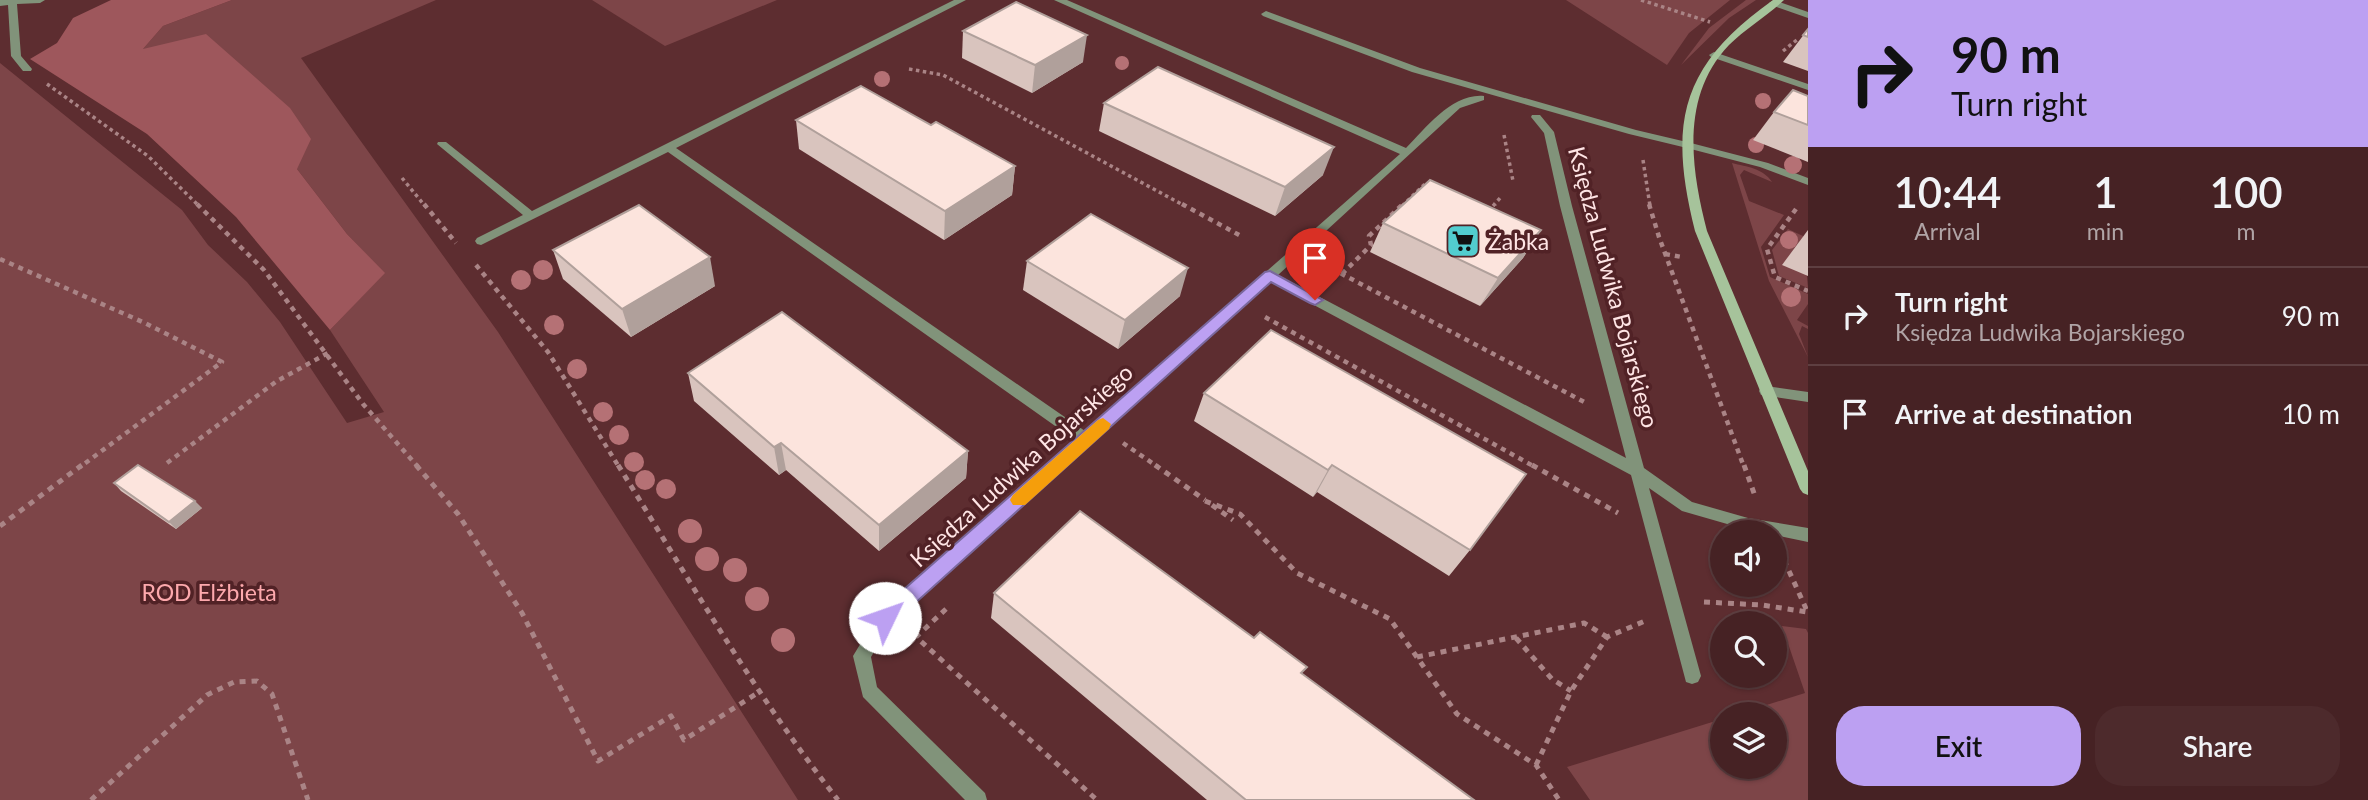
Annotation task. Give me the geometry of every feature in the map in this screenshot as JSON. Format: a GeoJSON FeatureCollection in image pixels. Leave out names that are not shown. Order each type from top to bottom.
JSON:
{"type":"FeatureCollection","features":[{"type":"Feature","properties":{"kind":"street"},"geometry":{"type":"LineString","coordinates":[[0,3],[40,0]]}},
{"type":"Feature","properties":{"kind":"street"},"geometry":{"type":"LineString","coordinates":[[481,241],[961,0]]}},
{"type":"Feature","properties":{"kind":"street"},"geometry":{"type":"LineString","coordinates":[[1059,0],[1407,153]]}},
{"type":"Feature","properties":{"kind":"street"},"geometry":{"type":"LineString","coordinates":[[1808,15],[1777,2],[1744,23],[1714,55],[1693,97],[1686,145],[1691,197],[1701,231],[1808,489]]}},
{"type":"Feature","properties":{"kind":"street"},"geometry":{"type":"LineString","coordinates":[[12,3],[16,56],[27,69]]}},
{"type":"Feature","properties":{"kind":"street"},"geometry":{"type":"LineString","coordinates":[[1266,14],[1416,70],[1620,129],[1764,165],[1808,182]]}},
{"type":"Feature","properties":{"kind":"street"},"geometry":{"type":"LineString","coordinates":[[1714,55],[1808,87]]}},
{"type":"Feature","properties":{"kind":"street","name":"Księdza Ludwika Bojarskiego"},"geometry":{"type":"LineString","coordinates":[[978,800],[869,691],[862,656],[885,618],[1270,276],[1456,106],[1480,98]]}},
{"type":"Feature","properties":{"kind":"street","name":"Księdza Ludwika Bojarskiego"},"geometry":{"type":"LineString","coordinates":[[1536,117],[1549,132],[1566,206],[1692,676]]}},
{"type":"Feature","properties":{"kind":"street"},"geometry":{"type":"LineString","coordinates":[[442,144],[531,216]]}},
{"type":"Feature","properties":{"kind":"street"},"geometry":{"type":"LineString","coordinates":[[668,147],[1086,440]]}},
{"type":"Feature","properties":{"kind":"street"},"geometry":{"type":"LineString","coordinates":[[1270,276],[1638,472],[1687,507],[1748,524],[1808,535]]}},
{"type":"Feature","properties":{"kind":"street"},"geometry":{"type":"LineString","coordinates":[[1766,391],[1808,397]]}},
{"type":"Feature","properties":{"kind":"path"},"geometry":{"type":"LineString","coordinates":[[1641,0],[1710,22]]}},
{"type":"Feature","properties":{"kind":"path"},"geometry":{"type":"LineString","coordinates":[[1777,58],[1790,44],[1808,34]]}},
{"type":"Feature","properties":{"kind":"path"},"geometry":{"type":"LineString","coordinates":[[27,69],[148,156],[264,270],[328,353],[363,404],[458,514],[522,613],[597,761],[671,716],[684,740],[759,692]]}},
{"type":"Feature","properties":{"kind":"path"},"geometry":{"type":"LineString","coordinates":[[909,69],[943,75],[1241,236]]}},
{"type":"Feature","properties":{"kind":"path"},"geometry":{"type":"LineString","coordinates":[[1504,135],[1513,181]]}},
{"type":"Feature","properties":{"kind":"path"},"geometry":{"type":"LineString","coordinates":[[1641,148],[1650,208],[1752,490]]}},
{"type":"Feature","properties":{"kind":"path"},"geometry":{"type":"LineString","coordinates":[[402,178],[460,248]]}},
{"type":"Feature","properties":{"kind":"path"},"geometry":{"type":"LineString","coordinates":[[1420,179],[1439,188]]}},
{"type":"Feature","properties":{"kind":"path"},"geometry":{"type":"LineString","coordinates":[[1342,274],[1369,248],[1369,236],[1427,182]]}},
{"type":"Feature","properties":{"kind":"path"},"geometry":{"type":"LineString","coordinates":[[1480,220],[1501,197]]}},
{"type":"Feature","properties":{"kind":"path"},"geometry":{"type":"LineString","coordinates":[[1407,201],[1418,206]]}},
{"type":"Feature","properties":{"kind":"path"},"geometry":{"type":"LineString","coordinates":[[1796,209],[1767,249],[1775,277],[1808,291]]}},
{"type":"Feature","properties":{"kind":"path"},"geometry":{"type":"LineString","coordinates":[[1489,210],[1502,216]]}},
{"type":"Feature","properties":{"kind":"path"},"geometry":{"type":"LineString","coordinates":[[1665,254],[1673,256]]}},
{"type":"Feature","properties":{"kind":"path"},"geometry":{"type":"LineString","coordinates":[[468,257],[548,352],[759,692],[793,743],[838,800]]}},
{"type":"Feature","properties":{"kind":"path"},"geometry":{"type":"LineString","coordinates":[[0,259],[145,323],[222,362],[0,526]]}},
{"type":"Feature","properties":{"kind":"path"},"geometry":{"type":"LineString","coordinates":[[1318,262],[1537,376],[1625,426]]}},
{"type":"Feature","properties":{"kind":"path"},"geometry":{"type":"LineString","coordinates":[[1267,309],[1261,314],[1615,512]]}},
{"type":"Feature","properties":{"kind":"path"},"geometry":{"type":"LineString","coordinates":[[167,463],[277,382],[328,353]]}},
{"type":"Feature","properties":{"kind":"path"},"geometry":{"type":"LineString","coordinates":[[1112,452],[1132,434]]}},
{"type":"Feature","properties":{"kind":"path"},"geometry":{"type":"LineString","coordinates":[[1122,443],[1233,520]]}},
{"type":"Feature","properties":{"kind":"path"},"geometry":{"type":"LineString","coordinates":[[1205,500],[1240,514],[1297,573],[1390,619],[1457,715],[1536,765],[1559,800]]}},
{"type":"Feature","properties":{"kind":"path"},"geometry":{"type":"LineString","coordinates":[[1789,573],[1807,613]]}},
{"type":"Feature","properties":{"kind":"path"},"geometry":{"type":"LineString","coordinates":[[955,600],[916,637],[1097,800]]}},
{"type":"Feature","properties":{"kind":"path"},"geometry":{"type":"LineString","coordinates":[[1692,605],[1720,601],[1807,613]]}},
{"type":"Feature","properties":{"kind":"path"},"geometry":{"type":"LineString","coordinates":[[1536,765],[1571,691],[1607,637],[1650,620]]}},
{"type":"Feature","properties":{"kind":"path"},"geometry":{"type":"LineString","coordinates":[[1417,657],[1584,623],[1607,637]]}},
{"type":"Feature","properties":{"kind":"path"},"geometry":{"type":"LineString","coordinates":[[1515,637],[1552,679],[1571,691]]}},
{"type":"Feature","properties":{"kind":"path"},"geometry":{"type":"LineString","coordinates":[[91,800],[207,695],[234,682],[257,681],[272,694],[308,800]]}},
{"type":"Feature","properties":{"kind":"green space","name":"ROD Elżbieta"},"geometry":{"type":"Polygon","coordinates":[[[232,0],[436,0],[301,58],[498,332],[798,800],[0,800],[0,63],[182,210],[208,245],[247,282],[280,322],[347,423],[384,412],[330,330],[384,273],[347,234],[297,169],[142,50],[163,26],[232,0]]]}},
{"type":"Feature","properties":{"kind":"green space"},"geometry":{"type":"Polygon","coordinates":[[[592,0],[777,0],[665,46],[592,0]]]}},
{"type":"Feature","properties":{"kind":"green space"},"geometry":{"type":"Polygon","coordinates":[[[1566,0],[1730,0],[1689,33],[1667,65],[1566,0]]]}},
{"type":"Feature","properties":{"kind":"green space"},"geometry":{"type":"Polygon","coordinates":[[[1746,0],[1756,0],[1729,18],[1681,65],[1709,28],[1746,0]]]}},
{"type":"Feature","properties":{"kind":"green space"},"geometry":{"type":"Polygon","coordinates":[[[1732,163],[1759,171],[1772,182],[1744,170],[1740,175],[1749,201],[1784,215],[1761,247],[1770,277],[1808,294],[1808,304],[1797,320],[1808,326],[1808,329],[1802,326],[1799,334],[1808,357],[1769,281],[1732,163]]]}},
{"type":"Feature","properties":{"kind":"green space"},"geometry":{"type":"Polygon","coordinates":[[[1788,229],[1803,236],[1808,288],[1779,276],[1772,250],[1788,229]]]}},
{"type":"Feature","properties":{"kind":"green space"},"geometry":{"type":"Polygon","coordinates":[[[1787,627],[1806,629],[1808,633],[1808,800],[1590,800],[1567,767],[1710,723],[1710,779],[1787,779],[1787,702],[1776,702],[1805,693],[1787,641],[1787,627]]]}},
{"type":"Feature","properties":{"kind":"shaded area"},"geometry":{"type":"Polygon","coordinates":[[[111,0],[232,0],[163,26],[143,49],[206,34],[290,108],[311,139],[297,169],[347,234],[385,273],[330,330],[236,217],[147,134],[30,59],[57,43],[73,18],[111,0]]]}},
{"type":"Feature","properties":{"kind":"building"},"geometry":{"type":"Polygon","coordinates":[[[1016,2],[1087,35],[1035,65],[963,31],[1016,2]]]}},
{"type":"Feature","properties":{"kind":"building"},"geometry":{"type":"Polygon","coordinates":[[[1158,67],[1334,147],[1285,187],[1104,103],[1158,67]]]}},
{"type":"Feature","properties":{"kind":"building"},"geometry":{"type":"Polygon","coordinates":[[[861,86],[931,125],[936,122],[1015,166],[945,211],[796,120],[861,86]]]}},
{"type":"Feature","properties":{"kind":"building"},"geometry":{"type":"Polygon","coordinates":[[[1793,90],[1808,96],[1808,125],[1774,112],[1793,90]]]}},
{"type":"Feature","properties":{"kind":"building"},"geometry":{"type":"Polygon","coordinates":[[[1430,180],[1541,230],[1498,278],[1383,223],[1430,180]]]}},
{"type":"Feature","properties":{"kind":"building"},"geometry":{"type":"Polygon","coordinates":[[[639,205],[710,257],[622,309],[553,250],[639,205]]]}},
{"type":"Feature","properties":{"kind":"building"},"geometry":{"type":"Polygon","coordinates":[[[1091,214],[1188,268],[1125,320],[1027,261],[1091,214]]]}},
{"type":"Feature","properties":{"kind":"building"},"geometry":{"type":"Polygon","coordinates":[[[782,312],[968,451],[879,525],[781,443],[774,447],[688,373],[782,312]]]}},
{"type":"Feature","properties":{"kind":"building"},"geometry":{"type":"Polygon","coordinates":[[[1271,330],[1526,474],[1470,550],[1332,465],[1328,470],[1204,393],[1271,330]]]}},
{"type":"Feature","properties":{"kind":"building"},"geometry":{"type":"Polygon","coordinates":[[[138,465],[195,501],[169,522],[114,483],[138,465]]]}},
{"type":"Feature","properties":{"kind":"building"},"geometry":{"type":"Polygon","coordinates":[[[1080,511],[1254,638],[1260,632],[1307,667],[1301,673],[1474,800],[1246,800],[994,593],[1080,511]]]}},
{"type":"Feature","properties":{"kind":"slow traffic"},"geometry":{"type":"LineString","coordinates":[[1019,500],[1103,424]]}},
{"type":"Feature","properties":{"kind":"place","name":"Żabka"},"geometry":{"type":"Point","coordinates":[1463,241]}},
{"type":"Feature","properties":{"kind":"route"},"geometry":{"type":"LineString","coordinates":[[885,618],[1270,276],[1315,300]]}}]}
